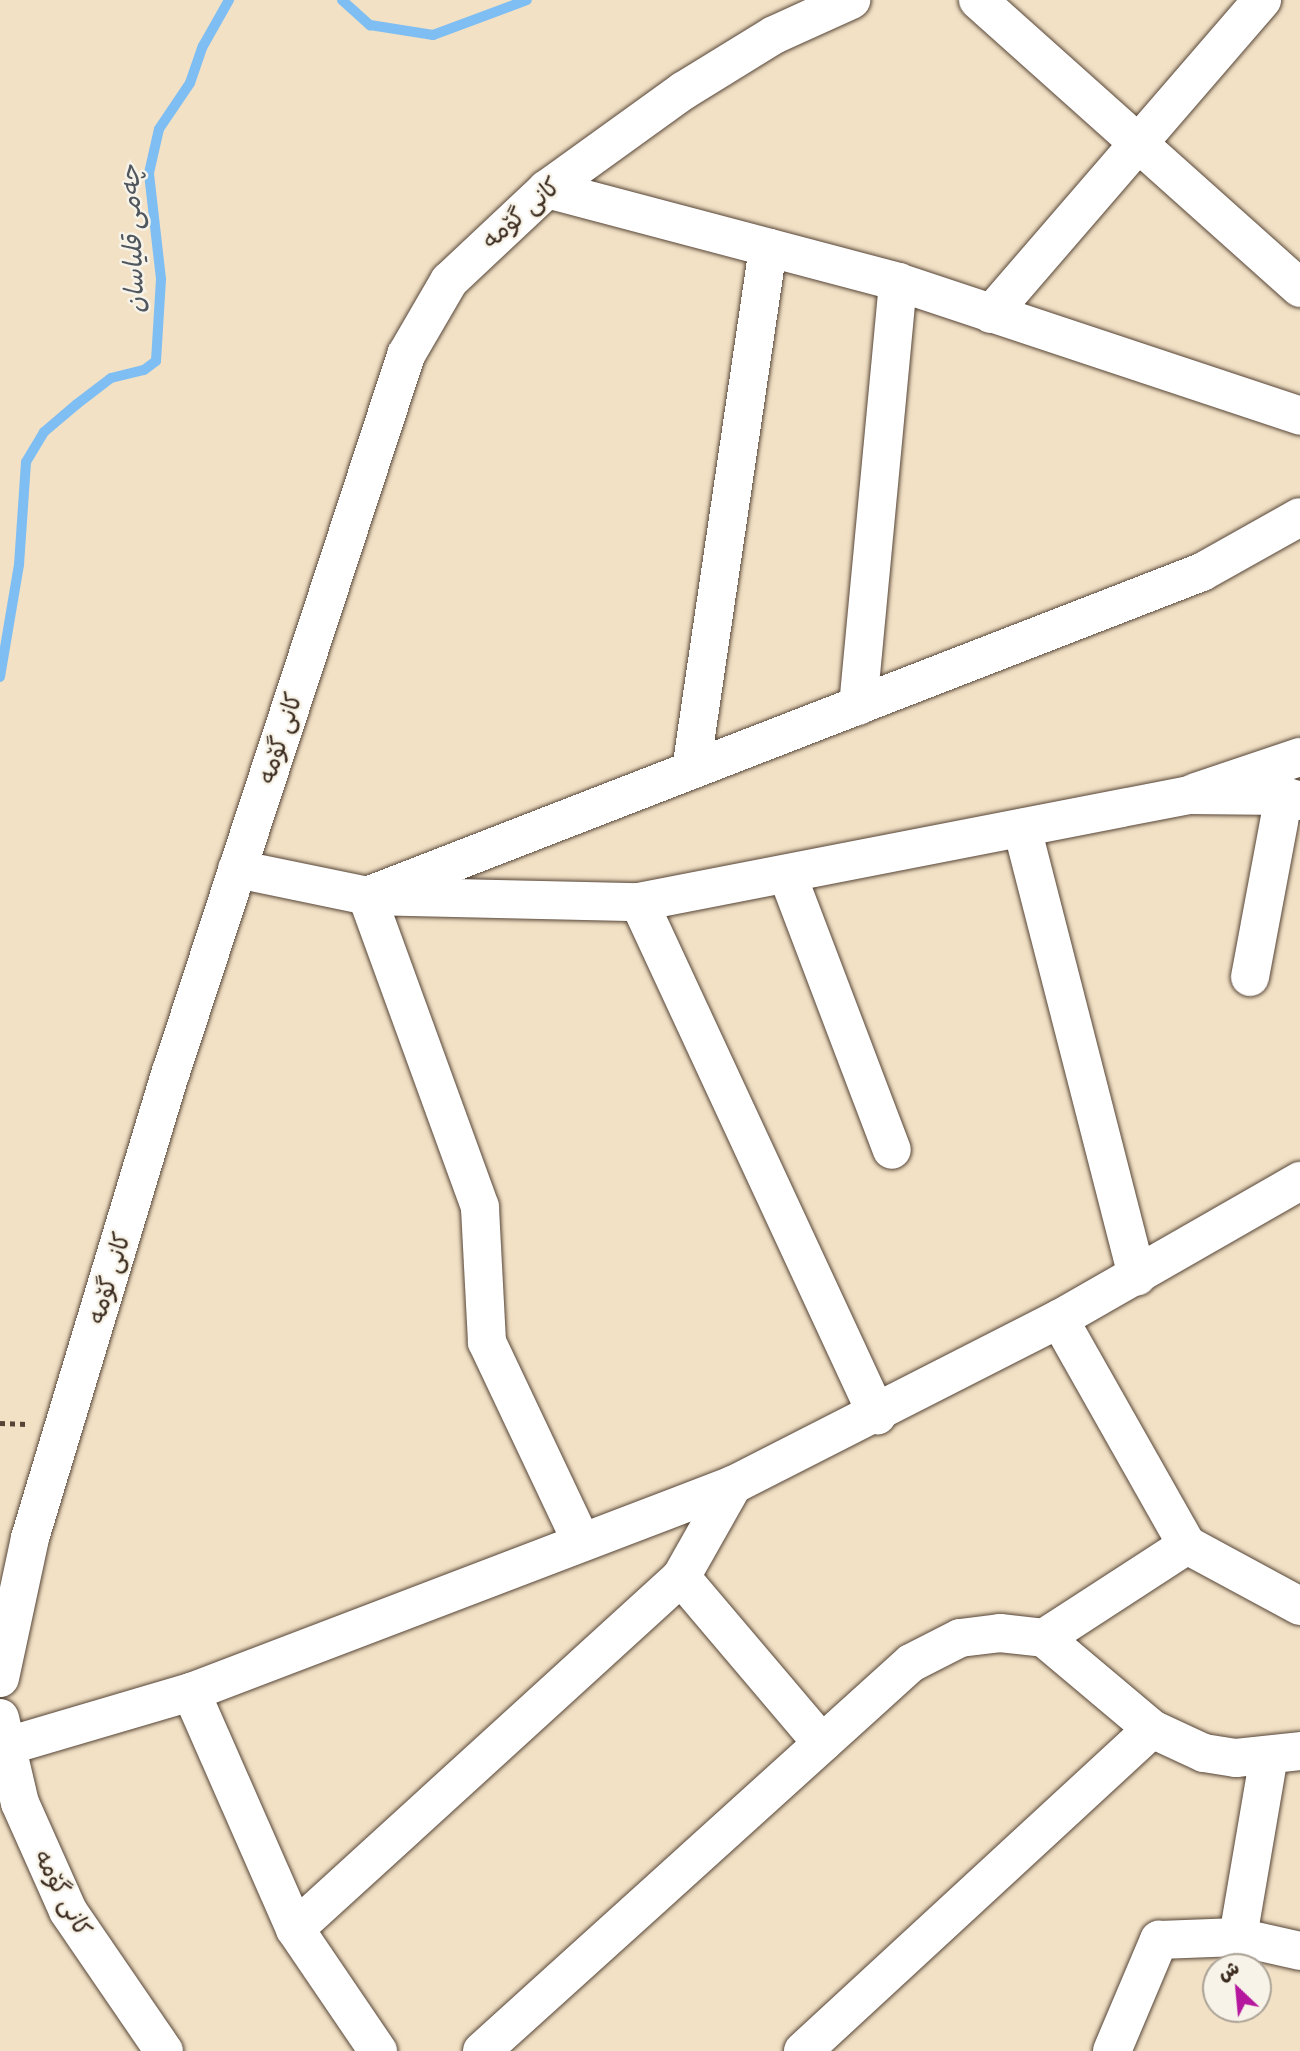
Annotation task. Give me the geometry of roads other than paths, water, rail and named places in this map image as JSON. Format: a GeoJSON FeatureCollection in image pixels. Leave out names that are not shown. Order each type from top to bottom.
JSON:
{"type":"FeatureCollection","features":[{"type":"Feature","properties":{"kind":"street","name":"کانی گۆمە"},"geometry":{"type":"LineString","coordinates":[[0,1678],[30,1538],[237,869],[406,355],[449,281],[547,189],[683,91],[774,35],[851,0]]}},
{"type":"Feature","properties":{"kind":"street"},"geometry":{"type":"LineString","coordinates":[[978,0],[1140,142],[1300,288]]}},
{"type":"Feature","properties":{"kind":"street"},"geometry":{"type":"LineString","coordinates":[[991,314],[1262,0]]}},
{"type":"Feature","properties":{"kind":"street"},"geometry":{"type":"LineString","coordinates":[[547,189],[898,282],[1300,416]]}},
{"type":"Feature","properties":{"kind":"street"},"geometry":{"type":"LineString","coordinates":[[691,770],[768,248]]}},
{"type":"Feature","properties":{"kind":"street"},"geometry":{"type":"LineString","coordinates":[[858,706],[898,282]]}},
{"type":"Feature","properties":{"kind":"street"},"geometry":{"type":"LineString","coordinates":[[367,897],[1202,572],[1300,517]]}},
{"type":"Feature","properties":{"kind":"street"},"geometry":{"type":"LineString","coordinates":[[237,869],[367,897],[639,902],[1189,795],[1300,757]]}},
{"type":"Feature","properties":{"kind":"street"},"geometry":{"type":"LineString","coordinates":[[1189,795],[1292,799],[1250,977]]}},
{"type":"Feature","properties":{"kind":"street"},"geometry":{"type":"LineString","coordinates":[[1022,828],[1137,1276]]}},
{"type":"Feature","properties":{"kind":"street"},"geometry":{"type":"LineString","coordinates":[[787,874],[892,1150]]}},
{"type":"Feature","properties":{"kind":"street"},"geometry":{"type":"LineString","coordinates":[[367,897],[480,1207],[487,1342],[582,1541]]}},
{"type":"Feature","properties":{"kind":"street"},"geometry":{"type":"LineString","coordinates":[[639,902],[877,1415]]}},
{"type":"Feature","properties":{"kind":"street"},"geometry":{"type":"LineString","coordinates":[[2,1733],[191,1692],[733,1485],[877,1415],[1059,1319],[1300,1181]]}},
{"type":"Feature","properties":{"kind":"street"},"geometry":{"type":"LineString","coordinates":[[1059,1319],[1187,1545],[1300,1606]]}},
{"type":"Feature","properties":{"kind":"street"},"geometry":{"type":"LineString","coordinates":[[295,1929],[681,1577],[733,1485]]}},
{"type":"Feature","properties":{"kind":"street"},"geometry":{"type":"LineString","coordinates":[[1044,1638],[1187,1545]]}},
{"type":"Feature","properties":{"kind":"street"},"geometry":{"type":"LineString","coordinates":[[681,1577],[822,1744]]}},
{"type":"Feature","properties":{"kind":"street"},"geometry":{"type":"LineString","coordinates":[[482,2051],[911,1663],[942,1645],[977,1633],[1044,1638],[1152,1729],[1219,1757],[1284,1753],[1238,1937]]}},
{"type":"Feature","properties":{"kind":"street"},"geometry":{"type":"LineString","coordinates":[[191,1692],[295,1929],[378,2051]]}},
{"type":"Feature","properties":{"kind":"street"},"geometry":{"type":"LineString","coordinates":[[803,2051],[1152,1729]]}},
{"type":"Feature","properties":{"kind":"street","name":"کانی گۆمە"},"geometry":{"type":"LineString","coordinates":[[2,1733],[20,1803],[68,1911],[164,2051]]}},
{"type":"Feature","properties":{"kind":"street"},"geometry":{"type":"LineString","coordinates":[[1112,2051],[1159,1940],[1238,1937],[1300,1951]]}},
{"type":"Feature","properties":{"kind":"waterway","name":"چەمی قلیاسان"},"geometry":{"type":"LineString","coordinates":[[0,677],[19,565],[26,462],[44,432],[77,404],[111,378],[144,370],[156,361],[161,279],[149,173],[159,129],[190,83],[203,46],[229,0]]}},
{"type":"Feature","properties":{"kind":"waterway","name":"چەمی قلیاسان"},"geometry":{"type":"LineString","coordinates":[[342,0],[370,25],[433,35],[527,0]]}}]}
